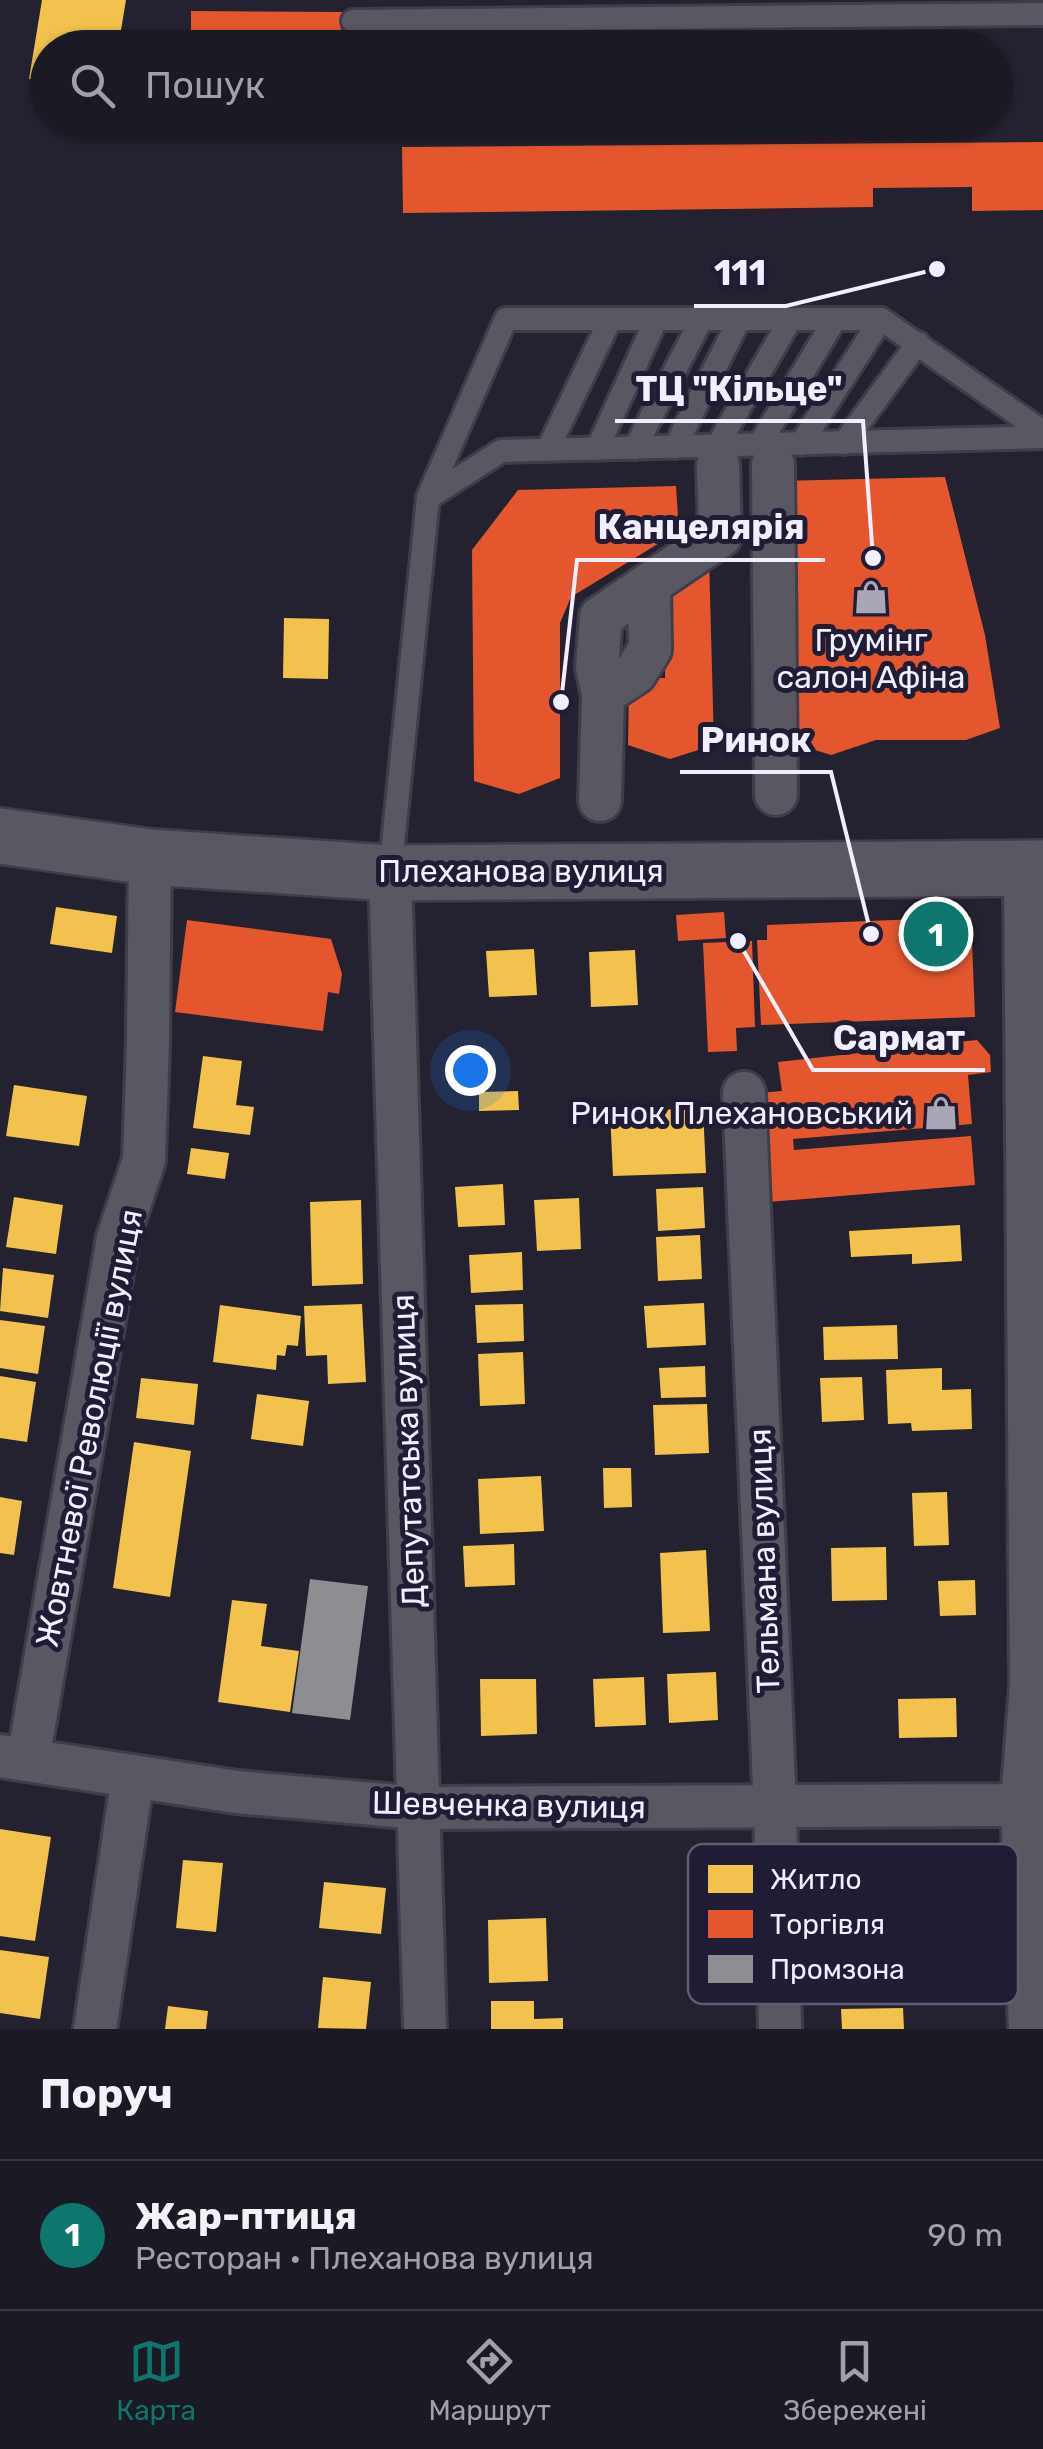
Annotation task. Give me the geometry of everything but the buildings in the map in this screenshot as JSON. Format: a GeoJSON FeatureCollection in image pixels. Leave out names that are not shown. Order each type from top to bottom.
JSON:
{"type":"FeatureCollection","features":[{"type":"Feature","properties":{"kind":"street"},"geometry":{"type":"LineString","coordinates":[[718,456],[720,536]]}},
{"type":"Feature","properties":{"kind":"street"},"geometry":{"type":"LineString","coordinates":[[600,800],[603,694],[596,666],[602,618],[720,536],[777,465]]}},
{"type":"Feature","properties":{"kind":"street"},"geometry":{"type":"LineString","coordinates":[[776,794],[777,465]]}},
{"type":"Feature","properties":{"kind":"street","name":"Плеханова вулиця"},"geometry":{"type":"LineString","coordinates":[[0,836],[150,857],[390,873],[1034,868]]}},
{"type":"Feature","properties":{"kind":"street","name":"Жовтневої Революції вулиця"},"geometry":{"type":"LineString","coordinates":[[14,1758],[118,1238],[144,1160],[150,857]]}},
{"type":"Feature","properties":{"kind":"street"},"geometry":{"type":"LineString","coordinates":[[1030,2029],[1022,1800],[1037,1699],[1034,868]]}},
{"type":"Feature","properties":{"kind":"street","name":"Депутатська вулиця"},"geometry":{"type":"LineString","coordinates":[[390,873],[425,2029]]}},
{"type":"Feature","properties":{"kind":"street","name":"Тельмана вулиця"},"geometry":{"type":"LineString","coordinates":[[744,1094],[776,1844]]}},
{"type":"Feature","properties":{"kind":"street","name":"Шевченка вулиця"},"geometry":{"type":"LineString","coordinates":[[14,1758],[236,1792],[419,1808],[1002,1805],[1022,1800]]}},
{"type":"Feature","properties":{"kind":"street"},"geometry":{"type":"LineString","coordinates":[[95,2029],[133,1776]]}},
{"type":"Feature","properties":{"kind":"street","name":"Тельмана вулиця"},"geometry":{"type":"LineString","coordinates":[[779,2004],[780,2029]]}},
{"type":"Feature","properties":{"kind":"lane"},"geometry":{"type":"LineString","coordinates":[[352,21],[1043,14]]}},
{"type":"Feature","properties":{"kind":"lane"},"geometry":{"type":"LineString","coordinates":[[777,465],[881,319]]}},
{"type":"Feature","properties":{"kind":"lane"},"geometry":{"type":"LineString","coordinates":[[390,873],[428,498],[506,320],[881,319],[1043,435]]}},
{"type":"Feature","properties":{"kind":"lane"},"geometry":{"type":"LineString","coordinates":[[548,450],[610,320]]}},
{"type":"Feature","properties":{"kind":"lane"},"geometry":{"type":"LineString","coordinates":[[596,449],[656,320]]}},
{"type":"Feature","properties":{"kind":"lane"},"geometry":{"type":"LineString","coordinates":[[635,448],[701,320]]}},
{"type":"Feature","properties":{"kind":"lane"},"geometry":{"type":"LineString","coordinates":[[675,447],[740,320]]}},
{"type":"Feature","properties":{"kind":"lane"},"geometry":{"type":"LineString","coordinates":[[718,456],[790,320]]}},
{"type":"Feature","properties":{"kind":"lane"},"geometry":{"type":"LineString","coordinates":[[777,465],[834,321]]}},
{"type":"Feature","properties":{"kind":"lane"},"geometry":{"type":"LineString","coordinates":[[844,443],[918,343]]}},
{"type":"Feature","properties":{"kind":"lane"},"geometry":{"type":"LineString","coordinates":[[428,498],[500,451],[675,447],[777,465],[844,443],[1043,435]]}},
{"type":"Feature","properties":{"kind":"place","name":"111"},"geometry":{"type":"Point","coordinates":[937,269]}},
{"type":"Feature","properties":{"kind":"place","name":"ТЦ \"Кільце\""},"geometry":{"type":"Point","coordinates":[873,558]}},
{"type":"Feature","properties":{"kind":"place","name":"Грумінг салон Афіна"},"geometry":{"type":"Point","coordinates":[871,597]}},
{"type":"Feature","properties":{"kind":"place","name":"Канцелярія"},"geometry":{"type":"Point","coordinates":[561,702]}},
{"type":"Feature","properties":{"kind":"place","name":"Ринок"},"geometry":{"type":"Point","coordinates":[871,934]}},
{"type":"Feature","properties":{"kind":"place","name":"Жар-птиця"},"geometry":{"type":"Point","coordinates":[936,934]}},
{"type":"Feature","properties":{"kind":"place","name":"Сармат"},"geometry":{"type":"Point","coordinates":[738,941]}},
{"type":"Feature","properties":{"kind":"place","name":"Ринок Плехановський"},"geometry":{"type":"Point","coordinates":[941,1113]}}]}
